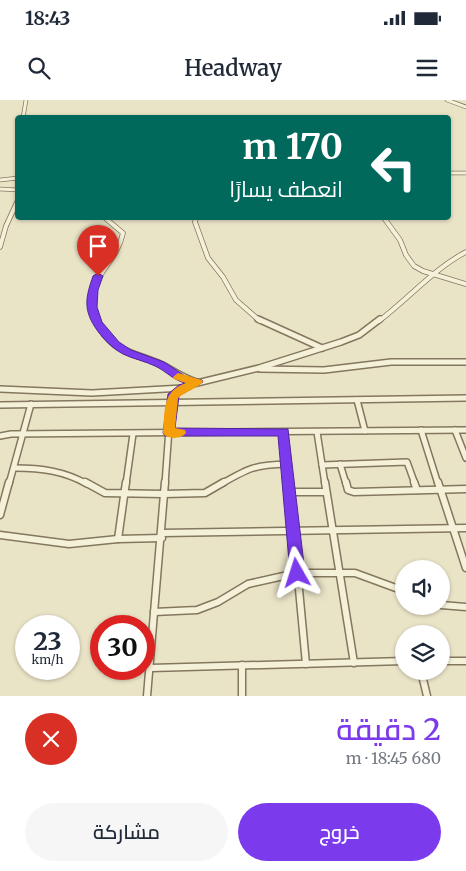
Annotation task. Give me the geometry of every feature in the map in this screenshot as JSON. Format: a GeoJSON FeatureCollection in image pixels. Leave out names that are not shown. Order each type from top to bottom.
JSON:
{"type":"FeatureCollection","features":[{"type":"Feature","properties":{"kind":"street"},"geometry":{"type":"LineString","coordinates":[[24,115],[26,100]]}},
{"type":"Feature","properties":{"kind":"street"},"geometry":{"type":"LineString","coordinates":[[447,100],[466,107]]}},
{"type":"Feature","properties":{"kind":"street"},"geometry":{"type":"LineString","coordinates":[[451,173],[466,173]]}},
{"type":"Feature","properties":{"kind":"street"},"geometry":{"type":"LineString","coordinates":[[0,180],[15,178]]}},
{"type":"Feature","properties":{"kind":"street"},"geometry":{"type":"LineString","coordinates":[[0,189],[15,190]]}},
{"type":"Feature","properties":{"kind":"street"},"geometry":{"type":"LineString","coordinates":[[0,247],[6,226],[15,206]]}},
{"type":"Feature","properties":{"kind":"street"},"geometry":{"type":"LineString","coordinates":[[107,220],[123,233],[117,254],[98,276],[95,283],[92,307],[98,323],[106,335],[120,349],[160,364],[182,378],[198,382]]}},
{"type":"Feature","properties":{"kind":"street"},"geometry":{"type":"LineString","coordinates":[[196,220],[208,258],[223,277],[236,300],[257,319],[323,348]]}},
{"type":"Feature","properties":{"kind":"street"},"geometry":{"type":"LineString","coordinates":[[385,220],[400,240],[411,263],[418,269],[466,284]]}},
{"type":"Feature","properties":{"kind":"street"},"geometry":{"type":"LineString","coordinates":[[154,615],[162,536],[171,401],[174,394],[198,382],[254,369],[359,335],[403,303],[451,260],[466,252]]}},
{"type":"Feature","properties":{"kind":"street"},"geometry":{"type":"LineString","coordinates":[[254,369],[324,370],[392,362],[466,362]]}},
{"type":"Feature","properties":{"kind":"street"},"geometry":{"type":"LineString","coordinates":[[0,389],[92,393],[183,388]]}},
{"type":"Feature","properties":{"kind":"street"},"geometry":{"type":"LineString","coordinates":[[0,405],[466,398]]}},
{"type":"Feature","properties":{"kind":"street"},"geometry":{"type":"LineString","coordinates":[[357,400],[365,431]]}},
{"type":"Feature","properties":{"kind":"street"},"geometry":{"type":"LineString","coordinates":[[0,515],[3,495],[15,468],[31,404]]}},
{"type":"Feature","properties":{"kind":"street"},"geometry":{"type":"LineString","coordinates":[[421,430],[466,568]]}},
{"type":"Feature","properties":{"kind":"street"},"geometry":{"type":"LineString","coordinates":[[455,430],[466,458]]}},
{"type":"Feature","properties":{"kind":"street"},"geometry":{"type":"LineString","coordinates":[[0,436],[23,434],[466,430]]}},
{"type":"Feature","properties":{"kind":"street"},"geometry":{"type":"LineString","coordinates":[[284,432],[306,664]]}},
{"type":"Feature","properties":{"kind":"street"},"geometry":{"type":"LineString","coordinates":[[317,432],[354,663]]}},
{"type":"Feature","properties":{"kind":"street"},"geometry":{"type":"LineString","coordinates":[[118,540],[126,495],[133,434]]}},
{"type":"Feature","properties":{"kind":"street"},"geometry":{"type":"LineString","coordinates":[[322,465],[408,462],[417,490]]}},
{"type":"Feature","properties":{"kind":"street"},"geometry":{"type":"LineString","coordinates":[[15,468],[35,468],[65,473],[80,479],[99,492],[126,495],[205,493],[247,468],[287,464]]}},
{"type":"Feature","properties":{"kind":"street"},"geometry":{"type":"LineString","coordinates":[[340,464],[348,490],[351,492],[466,489]]}},
{"type":"Feature","properties":{"kind":"street"},"geometry":{"type":"LineString","coordinates":[[289,492],[326,492]]}},
{"type":"Feature","properties":{"kind":"street"},"geometry":{"type":"LineString","coordinates":[[0,536],[69,544],[162,536],[292,531],[466,528]]}},
{"type":"Feature","properties":{"kind":"street"},"geometry":{"type":"LineString","coordinates":[[154,612],[197,610],[218,602],[248,584],[273,576],[297,573],[361,574],[395,587]]}},
{"type":"Feature","properties":{"kind":"street"},"geometry":{"type":"LineString","coordinates":[[450,606],[466,607]]}},
{"type":"Feature","properties":{"kind":"street"},"geometry":{"type":"LineString","coordinates":[[155,668],[395,661]]}},
{"type":"Feature","properties":{"kind":"street"},"geometry":{"type":"LineString","coordinates":[[450,661],[466,661]]}},
{"type":"Feature","properties":{"kind":"street"},"geometry":{"type":"LineString","coordinates":[[242,665],[242,696]]}},
{"type":"Feature","properties":{"kind":"street"},"geometry":{"type":"LineString","coordinates":[[147,696],[149,680]]}},
{"type":"Feature","properties":{"kind":"street"},"geometry":{"type":"LineString","coordinates":[[423,680],[427,696]]}},
{"type":"Feature","properties":{"kind":"slow traffic"},"geometry":{"type":"LineString","coordinates":[[178,377],[198,382],[176,392],[172,397],[169,433],[180,433]]}},
{"type":"Feature","properties":{"kind":"route"},"geometry":{"type":"LineString","coordinates":[[98,276],[92,298],[92,307],[94,316],[106,335],[120,349],[160,364],[177,376],[198,382],[174,394],[171,401],[169,433],[284,432],[297,573]]}}]}
